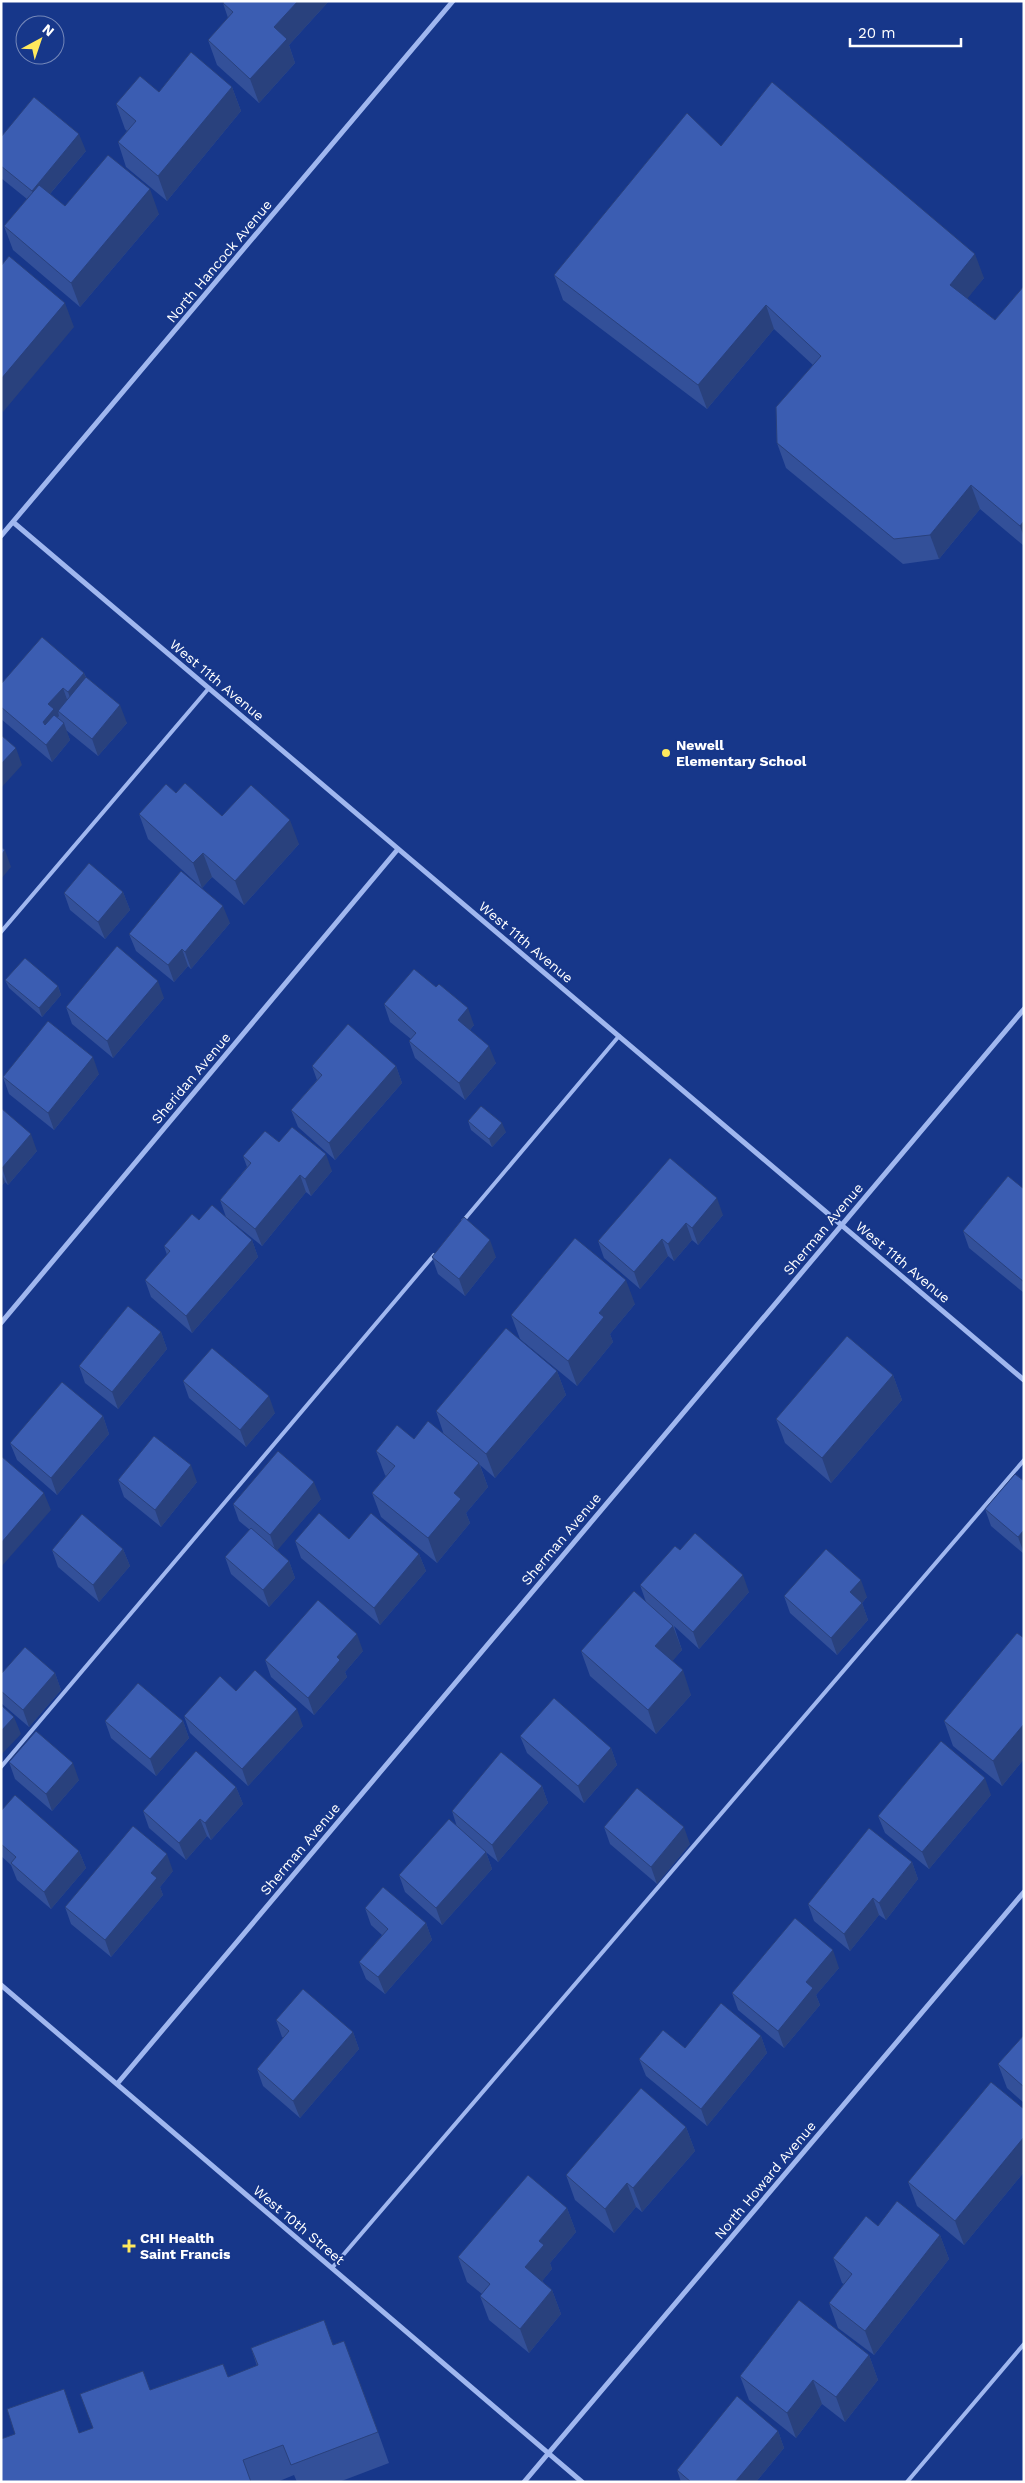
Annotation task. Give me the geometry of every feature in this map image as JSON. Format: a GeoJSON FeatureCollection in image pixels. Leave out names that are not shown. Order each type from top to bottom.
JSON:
{"type":"FeatureCollection","features":[{"type":"Feature","properties":{"kind":"street","name":"North Hancock Avenue"},"geometry":{"type":"LineString","coordinates":[[1,536],[453,1]]}},
{"type":"Feature","properties":{"kind":"street","name":"West 11th Avenue"},"geometry":{"type":"LineString","coordinates":[[13,522],[1024,1380]]}},
{"type":"Feature","properties":{"kind":"street","name":"Sheridan Avenue"},"geometry":{"type":"LineString","coordinates":[[1,1323],[398,849]]}},
{"type":"Feature","properties":{"kind":"street","name":"Sherman Avenue"},"geometry":{"type":"LineString","coordinates":[[117,2084],[1024,1009]]}},
{"type":"Feature","properties":{"kind":"street","name":"North Howard Avenue"},"geometry":{"type":"LineString","coordinates":[[524,2482],[1024,1892]]}},
{"type":"Feature","properties":{"kind":"street","name":"West 10th Street"},"geometry":{"type":"LineString","coordinates":[[1,1986],[582,2482]]}},
{"type":"Feature","properties":{"kind":"lane"},"geometry":{"type":"LineString","coordinates":[[1,932],[209,688]]}},
{"type":"Feature","properties":{"kind":"lane"},"geometry":{"type":"LineString","coordinates":[[458,1227],[619,1036]]}},
{"type":"Feature","properties":{"kind":"lane"},"geometry":{"type":"LineString","coordinates":[[1,1767],[439,1249]]}},
{"type":"Feature","properties":{"kind":"lane"},"geometry":{"type":"LineString","coordinates":[[332,2268],[1024,1460]]}},
{"type":"Feature","properties":{"kind":"lane"},"geometry":{"type":"LineString","coordinates":[[908,2482],[1024,2344]]}},
{"type":"Feature","properties":{"kind":"building"},"geometry":{"type":"Polygon","coordinates":[[[224,1],[298,1],[274,27],[287,39],[250,79],[208,40],[233,12],[223,3],[224,1]]]}},
{"type":"Feature","properties":{"kind":"building"},"geometry":{"type":"Polygon","coordinates":[[[191,52],[232,87],[158,176],[118,142],[136,121],[116,104],[140,76],[159,92],[191,52]]]}},
{"type":"Feature","properties":{"kind":"building"},"geometry":{"type":"Polygon","coordinates":[[[772,82],[975,254],[950,285],[995,320],[1024,286],[1024,521],[1020,526],[971,485],[930,535],[894,539],[777,443],[776,407],[821,356],[766,305],[698,385],[554,275],[687,113],[721,146],[772,82]]]}},
{"type":"Feature","properties":{"kind":"building"},"geometry":{"type":"Polygon","coordinates":[[[34,97],[79,134],[32,191],[1,166],[1,137],[34,97]]]}},
{"type":"Feature","properties":{"kind":"building"},"geometry":{"type":"Polygon","coordinates":[[[108,155],[150,189],[71,283],[4,226],[39,185],[65,206],[108,155]]]}},
{"type":"Feature","properties":{"kind":"building"},"geometry":{"type":"Polygon","coordinates":[[[9,256],[65,303],[1,379],[1,266],[9,256]]]}},
{"type":"Feature","properties":{"kind":"building"},"geometry":{"type":"Polygon","coordinates":[[[42,637],[84,673],[68,692],[63,688],[48,704],[54,709],[43,722],[45,725],[54,715],[64,723],[46,745],[1,707],[1,684],[42,637]]]}},
{"type":"Feature","properties":{"kind":"building"},"geometry":{"type":"Polygon","coordinates":[[[86,677],[120,705],[92,739],[58,711],[86,677]]]}},
{"type":"Feature","properties":{"kind":"building"},"geometry":{"type":"Polygon","coordinates":[[[1,735],[16,748],[1,764],[1,735]]]}},
{"type":"Feature","properties":{"kind":"building"},"geometry":{"type":"Polygon","coordinates":[[[185,783],[222,816],[251,785],[290,820],[235,881],[203,853],[193,863],[139,814],[166,784],[176,793],[185,783]]]}},
{"type":"Feature","properties":{"kind":"building"},"geometry":{"type":"Polygon","coordinates":[[[1,847],[5,850],[1,855],[1,847]]]}},
{"type":"Feature","properties":{"kind":"building"},"geometry":{"type":"Polygon","coordinates":[[[89,863],[123,892],[98,922],[64,893],[89,863]]]}},
{"type":"Feature","properties":{"kind":"building"},"geometry":{"type":"Polygon","coordinates":[[[181,871],[223,906],[185,952],[182,949],[168,965],[129,934],[181,871]]]}},
{"type":"Feature","properties":{"kind":"building"},"geometry":{"type":"Polygon","coordinates":[[[117,946],[158,981],[107,1041],[66,1007],[117,946]]]}},
{"type":"Feature","properties":{"kind":"building"},"geometry":{"type":"Polygon","coordinates":[[[25,958],[58,986],[39,1008],[5,980],[25,958]]]}},
{"type":"Feature","properties":{"kind":"building"},"geometry":{"type":"Polygon","coordinates":[[[414,969],[436,987],[439,984],[468,1008],[458,1020],[489,1046],[459,1083],[409,1041],[416,1033],[384,1004],[414,969]]]}},
{"type":"Feature","properties":{"kind":"building"},"geometry":{"type":"Polygon","coordinates":[[[48,1021],[93,1057],[48,1113],[3,1077],[48,1021]]]}},
{"type":"Feature","properties":{"kind":"building"},"geometry":{"type":"Polygon","coordinates":[[[348,1024],[396,1066],[329,1143],[291,1110],[322,1075],[312,1066],[348,1024]]]}},
{"type":"Feature","properties":{"kind":"building"},"geometry":{"type":"Polygon","coordinates":[[[481,1106],[502,1123],[489,1139],[468,1121],[481,1106]]]}},
{"type":"Feature","properties":{"kind":"building"},"geometry":{"type":"Polygon","coordinates":[[[1,1108],[31,1134],[2,1168],[1,1167],[1,1108]]]}},
{"type":"Feature","properties":{"kind":"building"},"geometry":{"type":"Polygon","coordinates":[[[292,1127],[326,1154],[305,1179],[300,1175],[255,1229],[220,1200],[251,1163],[243,1156],[265,1131],[279,1142],[292,1127]]]}},
{"type":"Feature","properties":{"kind":"building"},"geometry":{"type":"Polygon","coordinates":[[[670,1158],[717,1198],[692,1228],[686,1223],[668,1244],[662,1239],[634,1272],[598,1241],[670,1158]]]}},
{"type":"Feature","properties":{"kind":"building"},"geometry":{"type":"Polygon","coordinates":[[[1008,1176],[1024,1189],[1024,1282],[963,1231],[1008,1176]]]}},
{"type":"Feature","properties":{"kind":"building"},"geometry":{"type":"Polygon","coordinates":[[[212,1205],[252,1240],[186,1316],[145,1280],[170,1251],[164,1246],[192,1214],[199,1220],[212,1205]]]}},
{"type":"Feature","properties":{"kind":"building"},"geometry":{"type":"Polygon","coordinates":[[[464,1217],[490,1240],[459,1279],[432,1257],[464,1217]]]}},
{"type":"Feature","properties":{"kind":"building"},"geometry":{"type":"Polygon","coordinates":[[[575,1238],[626,1280],[599,1313],[604,1317],[568,1361],[511,1315],[575,1238]]]}},
{"type":"Feature","properties":{"kind":"building"},"geometry":{"type":"Polygon","coordinates":[[[128,1306],[161,1332],[112,1392],[79,1366],[128,1306]]]}},
{"type":"Feature","properties":{"kind":"building"},"geometry":{"type":"Polygon","coordinates":[[[506,1328],[557,1371],[486,1454],[436,1411],[506,1328]]]}},
{"type":"Feature","properties":{"kind":"building"},"geometry":{"type":"Polygon","coordinates":[[[847,1336],[893,1375],[822,1458],[776,1419],[847,1336]]]}},
{"type":"Feature","properties":{"kind":"building"},"geometry":{"type":"Polygon","coordinates":[[[212,1348],[269,1396],[240,1430],[183,1381],[212,1348]]]}},
{"type":"Feature","properties":{"kind":"building"},"geometry":{"type":"Polygon","coordinates":[[[62,1382],[103,1416],[51,1478],[10,1443],[62,1382]]]}},
{"type":"Feature","properties":{"kind":"building"},"geometry":{"type":"Polygon","coordinates":[[[428,1421],[479,1463],[454,1493],[461,1499],[428,1538],[372,1493],[395,1466],[376,1451],[397,1425],[414,1439],[428,1421]]]}},
{"type":"Feature","properties":{"kind":"building"},"geometry":{"type":"Polygon","coordinates":[[[154,1436],[191,1465],[155,1510],[118,1480],[154,1436]]]}},
{"type":"Feature","properties":{"kind":"building"},"geometry":{"type":"Polygon","coordinates":[[[278,1451],[314,1482],[270,1535],[233,1504],[278,1451]]]}},
{"type":"Feature","properties":{"kind":"building"},"geometry":{"type":"Polygon","coordinates":[[[1,1456],[44,1493],[1,1543],[1,1456]]]}},
{"type":"Feature","properties":{"kind":"building"},"geometry":{"type":"Polygon","coordinates":[[[1015,1474],[1024,1481],[1024,1530],[1018,1537],[985,1509],[1015,1474]]]}},
{"type":"Feature","properties":{"kind":"building"},"geometry":{"type":"Polygon","coordinates":[[[319,1513],[349,1539],[371,1513],[419,1554],[374,1608],[295,1541],[319,1513]]]}},
{"type":"Feature","properties":{"kind":"building"},"geometry":{"type":"Polygon","coordinates":[[[82,1514],[123,1549],[93,1585],[52,1550],[82,1514]]]}},
{"type":"Feature","properties":{"kind":"building"},"geometry":{"type":"Polygon","coordinates":[[[251,1528],[289,1561],[263,1590],[225,1557],[251,1528]]]}},
{"type":"Feature","properties":{"kind":"building"},"geometry":{"type":"Polygon","coordinates":[[[695,1533],[743,1575],[693,1632],[640,1585],[675,1546],[680,1550],[695,1533]]]}},
{"type":"Feature","properties":{"kind":"building"},"geometry":{"type":"Polygon","coordinates":[[[826,1549],[861,1580],[850,1592],[862,1603],[831,1638],[784,1596],[826,1549]]]}},
{"type":"Feature","properties":{"kind":"building"},"geometry":{"type":"Polygon","coordinates":[[[634,1591],[673,1626],[655,1646],[683,1670],[648,1710],[581,1651],[634,1591]]]}},
{"type":"Feature","properties":{"kind":"building"},"geometry":{"type":"Polygon","coordinates":[[[318,1600],[357,1634],[337,1657],[340,1660],[308,1698],[265,1660],[318,1600]]]}},
{"type":"Feature","properties":{"kind":"building"},"geometry":{"type":"Polygon","coordinates":[[[1017,1633],[1024,1638],[1024,1724],[993,1761],[944,1721],[1017,1633]]]}},
{"type":"Feature","properties":{"kind":"building"},"geometry":{"type":"Polygon","coordinates":[[[25,1647],[55,1673],[23,1710],[1,1691],[1,1674],[25,1647]]]}},
{"type":"Feature","properties":{"kind":"building"},"geometry":{"type":"Polygon","coordinates":[[[255,1670],[297,1709],[242,1769],[184,1716],[220,1676],[236,1691],[255,1670]]]}},
{"type":"Feature","properties":{"kind":"building"},"geometry":{"type":"Polygon","coordinates":[[[138,1683],[183,1721],[150,1759],[105,1721],[138,1683]]]}},
{"type":"Feature","properties":{"kind":"building"},"geometry":{"type":"Polygon","coordinates":[[[554,1698],[611,1748],[578,1786],[520,1736],[554,1698]]]}},
{"type":"Feature","properties":{"kind":"building"},"geometry":{"type":"Polygon","coordinates":[[[1,1705],[14,1717],[1,1731],[1,1705]]]}},
{"type":"Feature","properties":{"kind":"building"},"geometry":{"type":"Polygon","coordinates":[[[36,1731],[73,1763],[46,1794],[9,1762],[36,1731]]]}},
{"type":"Feature","properties":{"kind":"building"},"geometry":{"type":"Polygon","coordinates":[[[941,1741],[985,1778],[922,1852],[878,1816],[941,1741]]]}},
{"type":"Feature","properties":{"kind":"building"},"geometry":{"type":"Polygon","coordinates":[[[196,1751],[236,1787],[205,1823],[200,1819],[179,1843],[143,1811],[196,1751]]]}},
{"type":"Feature","properties":{"kind":"building"},"geometry":{"type":"Polygon","coordinates":[[[501,1752],[542,1786],[492,1845],[452,1811],[501,1752]]]}},
{"type":"Feature","properties":{"kind":"building"},"geometry":{"type":"Polygon","coordinates":[[[637,1788],[684,1827],[651,1867],[604,1827],[637,1788]]]}},
{"type":"Feature","properties":{"kind":"building"},"geometry":{"type":"Polygon","coordinates":[[[15,1795],[79,1851],[44,1892],[11,1863],[16,1857],[1,1844],[1,1811],[15,1795]]]}},
{"type":"Feature","properties":{"kind":"building"},"geometry":{"type":"Polygon","coordinates":[[[449,1819],[486,1852],[436,1908],[399,1875],[449,1819]]]}},
{"type":"Feature","properties":{"kind":"building"},"geometry":{"type":"Polygon","coordinates":[[[133,1826],[167,1854],[151,1873],[157,1878],[105,1940],[65,1907],[133,1826]]]}},
{"type":"Feature","properties":{"kind":"building"},"geometry":{"type":"Polygon","coordinates":[[[869,1828],[912,1862],[879,1903],[873,1898],[844,1934],[808,1904],[869,1828]]]}},
{"type":"Feature","properties":{"kind":"building"},"geometry":{"type":"Polygon","coordinates":[[[383,1887],[426,1923],[378,1977],[359,1962],[388,1929],[365,1908],[383,1887]]]}},
{"type":"Feature","properties":{"kind":"building"},"geometry":{"type":"Polygon","coordinates":[[[795,1918],[833,1950],[806,1982],[813,1988],[778,2031],[732,1993],[795,1918]]]}},
{"type":"Feature","properties":{"kind":"building"},"geometry":{"type":"Polygon","coordinates":[[[303,1989],[353,2032],[293,2101],[257,2069],[289,2031],[276,2020],[303,1989]]]}},
{"type":"Feature","properties":{"kind":"building"},"geometry":{"type":"Polygon","coordinates":[[[721,2003],[761,2036],[701,2109],[639,2059],[663,2030],[685,2048],[721,2003]]]}},
{"type":"Feature","properties":{"kind":"building"},"geometry":{"type":"Polygon","coordinates":[[[1024,2035],[1024,2087],[998,2064],[1024,2035]]]}},
{"type":"Feature","properties":{"kind":"building"},"geometry":{"type":"Polygon","coordinates":[[[991,2082],[1024,2109],[1024,2137],[955,2221],[908,2182],[991,2082]]]}},
{"type":"Feature","properties":{"kind":"building"},"geometry":{"type":"Polygon","coordinates":[[[641,2088],[686,2127],[633,2188],[627,2183],[605,2209],[566,2175],[641,2088]]]}},
{"type":"Feature","properties":{"kind":"building"},"geometry":{"type":"Polygon","coordinates":[[[528,2175],[567,2208],[539,2241],[544,2245],[525,2267],[552,2290],[520,2329],[480,2296],[490,2284],[458,2257],[528,2175]]]}},
{"type":"Feature","properties":{"kind":"building"},"geometry":{"type":"Polygon","coordinates":[[[897,2201],[940,2235],[865,2331],[829,2303],[852,2274],[833,2258],[866,2216],[878,2226],[897,2201]]]}},
{"type":"Feature","properties":{"kind":"building"},"geometry":{"type":"Polygon","coordinates":[[[799,2300],[869,2355],[836,2397],[813,2380],[787,2413],[740,2376],[799,2300]]]}},
{"type":"Feature","properties":{"kind":"building"},"geometry":{"type":"Polygon","coordinates":[[[324,2320],[333,2345],[344,2341],[378,2432],[291,2465],[283,2445],[243,2460],[251,2482],[2,2482],[1,2439],[15,2434],[7,2409],[64,2389],[79,2433],[93,2428],[80,2394],[143,2371],[150,2390],[223,2364],[228,2377],[258,2365],[251,2348],[324,2320]]]}},
{"type":"Feature","properties":{"kind":"building"},"geometry":{"type":"Polygon","coordinates":[[[737,2396],[778,2431],[735,2482],[691,2482],[677,2470],[737,2396]]]}},
{"type":"Feature","properties":{"kind":"place","name":"Newell Elementary School"},"geometry":{"type":"Point","coordinates":[666,753]}},
{"type":"Feature","properties":{"kind":"place","name":"CHI Health Saint Francis"},"geometry":{"type":"Point","coordinates":[129,2246]}}]}
